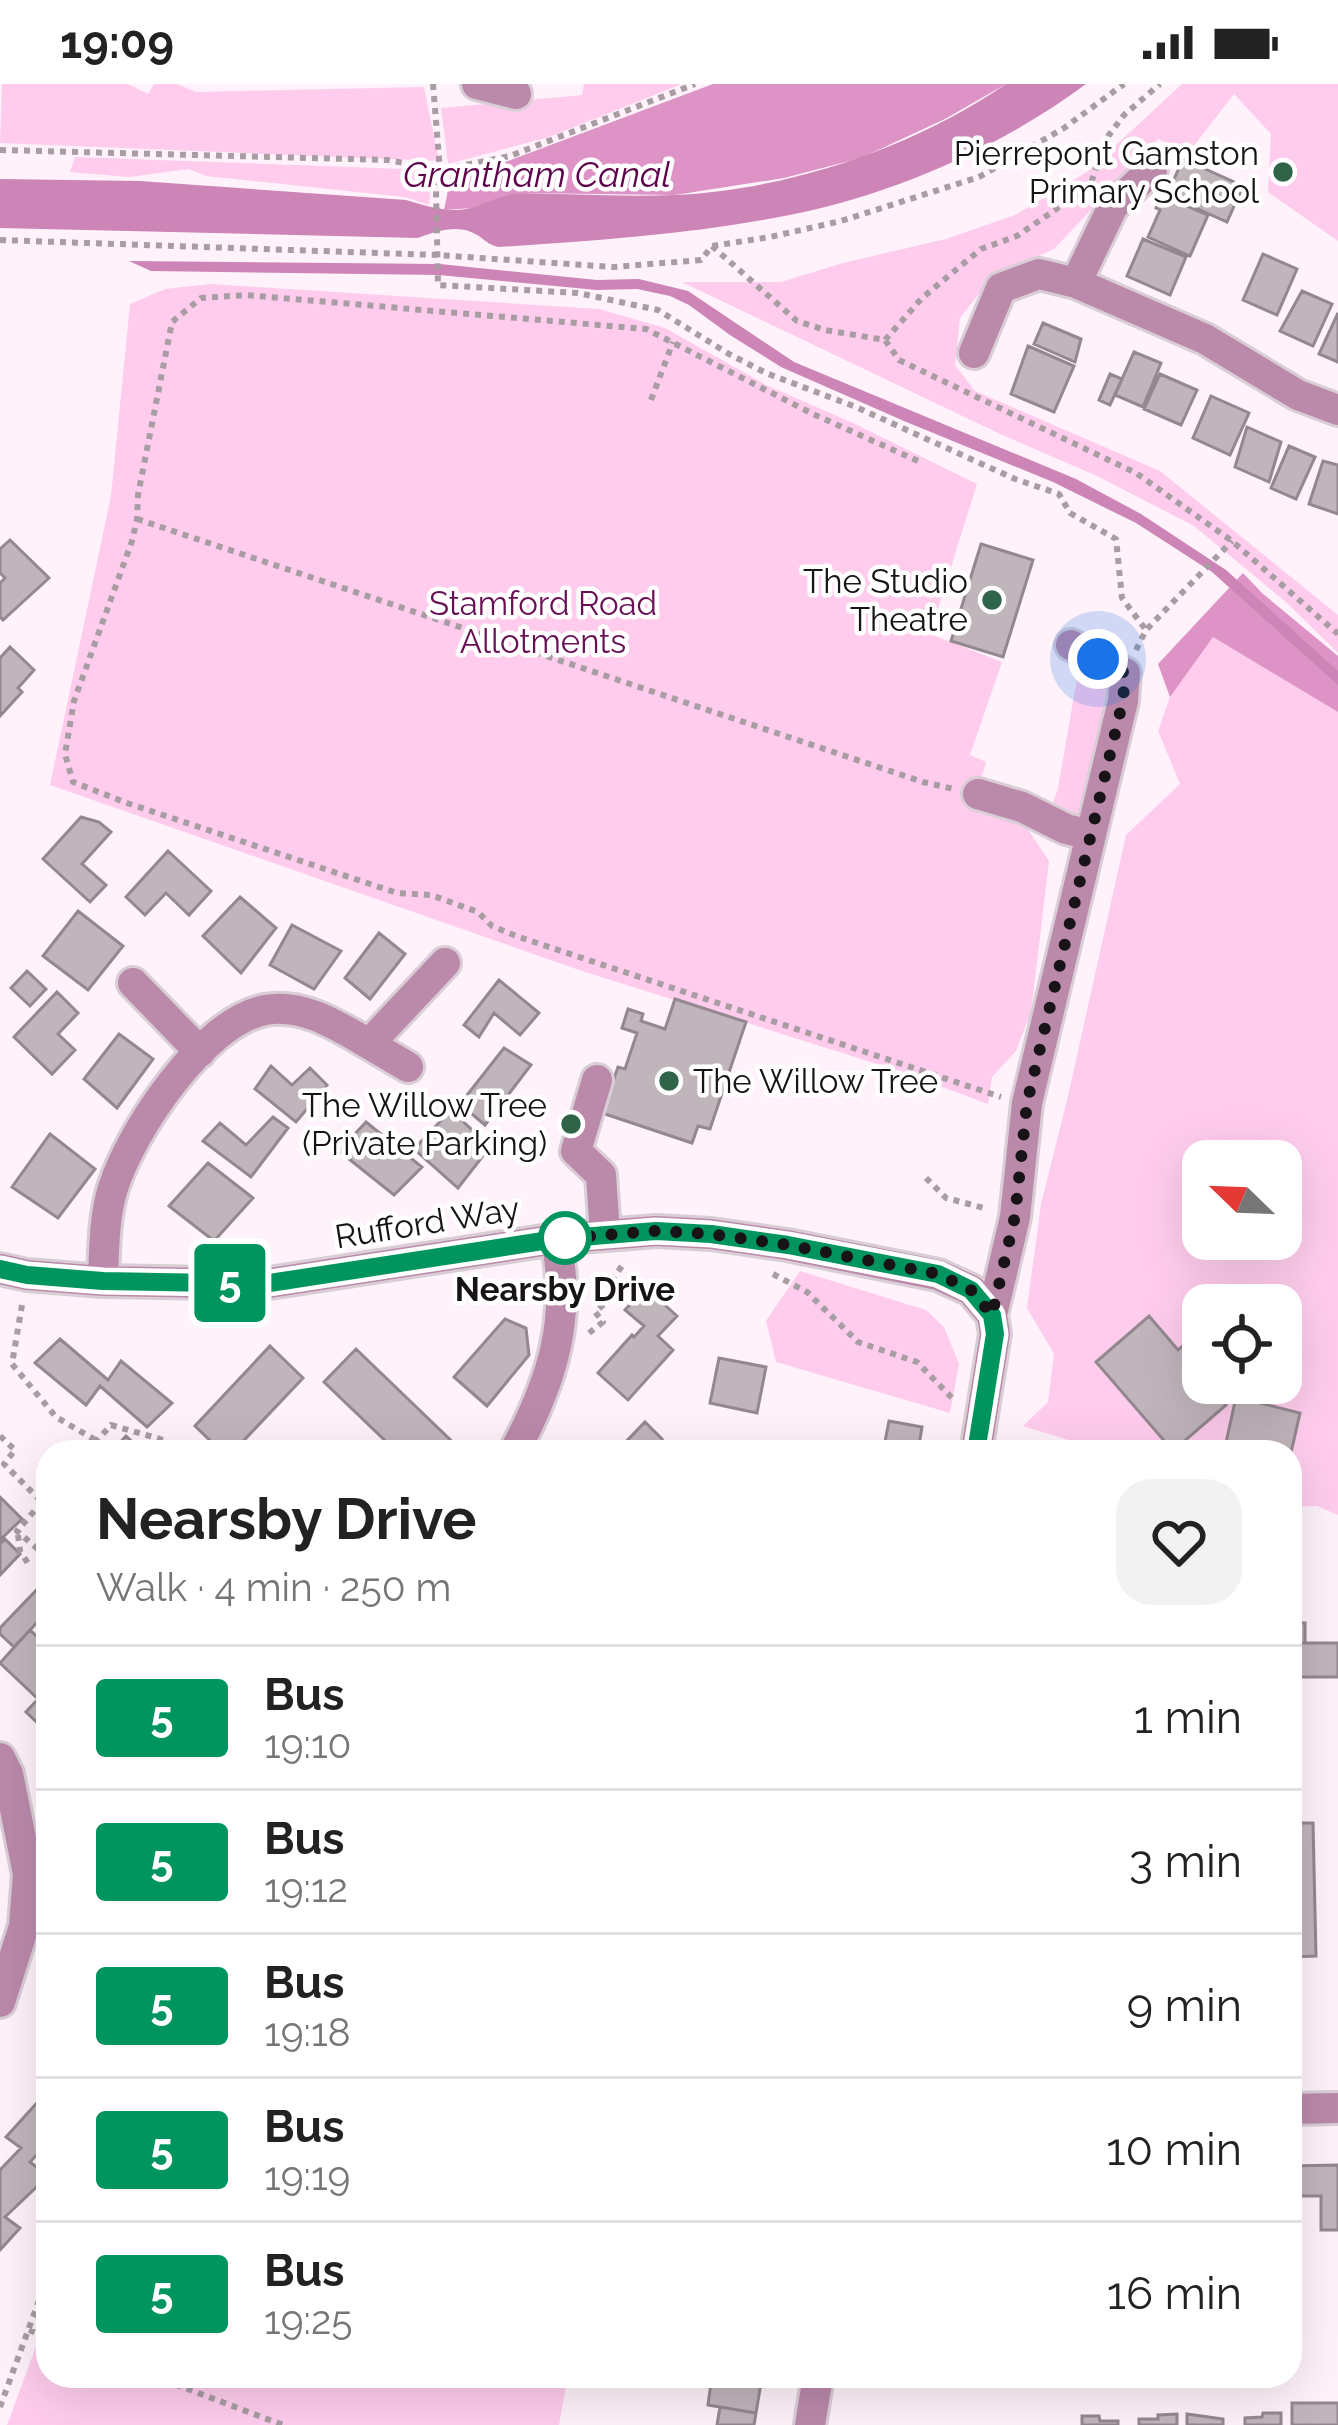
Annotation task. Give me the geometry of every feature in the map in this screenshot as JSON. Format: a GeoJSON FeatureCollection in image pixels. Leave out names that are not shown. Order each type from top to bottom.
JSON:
{"type":"FeatureCollection","features":[{"type":"Feature","properties":{"kind":"street"},"geometry":{"type":"LineString","coordinates":[[476,84],[516,94]]}},
{"type":"Feature","properties":{"kind":"street"},"geometry":{"type":"LineString","coordinates":[[1076,283],[1113,206],[1152,170]]}},
{"type":"Feature","properties":{"kind":"street"},"geometry":{"type":"LineString","coordinates":[[974,353],[1001,288],[1039,274],[1076,283],[1205,339],[1298,395],[1338,410]]}},
{"type":"Feature","properties":{"kind":"street"},"geometry":{"type":"LineString","coordinates":[[978,1437],[995,1334],[992,1315],[1015,1216],[1027,1103],[1123,700],[1125,673],[1070,645]]}},
{"type":"Feature","properties":{"kind":"street"},"geometry":{"type":"LineString","coordinates":[[979,794],[1091,836]]}},
{"type":"Feature","properties":{"kind":"street"},"geometry":{"type":"LineString","coordinates":[[369,1044],[445,963]]}},
{"type":"Feature","properties":{"kind":"street"},"geometry":{"type":"LineString","coordinates":[[134,982],[200,1052]]}},
{"type":"Feature","properties":{"kind":"street"},"geometry":{"type":"LineString","coordinates":[[103,1281],[112,1191],[139,1128],[200,1052],[237,1020],[267,1010],[301,1011],[332,1022],[408,1067]]}},
{"type":"Feature","properties":{"kind":"street"},"geometry":{"type":"LineString","coordinates":[[597,1080],[576,1150],[601,1175],[605,1234]]}},
{"type":"Feature","properties":{"kind":"street","name":"Rufford Way"},"geometry":{"type":"LineString","coordinates":[[14,1272],[103,1281],[263,1284],[556,1239],[656,1231],[788,1245],[938,1274],[971,1290],[992,1315]]}},
{"type":"Feature","properties":{"kind":"street"},"geometry":{"type":"LineString","coordinates":[[520,1440],[556,1358],[562,1269],[556,1239]]}},
{"type":"Feature","properties":{"kind":"street"},"geometry":{"type":"LineString","coordinates":[[0,1758],[8,1774],[28,1874],[24,1926],[2,1991]]}},
{"type":"Feature","properties":{"kind":"street"},"geometry":{"type":"LineString","coordinates":[[1302,2108],[1338,2108]]}},
{"type":"Feature","properties":{"kind":"street"},"geometry":{"type":"LineString","coordinates":[[810,2425],[816,2388]]}},
{"type":"Feature","properties":{"kind":"path"},"geometry":{"type":"LineString","coordinates":[[433,84],[440,170],[436,191],[438,285],[578,293],[658,310],[766,373],[1059,494],[1070,513],[1116,539],[1121,598],[1146,630]]}},
{"type":"Feature","properties":{"kind":"path"},"geometry":{"type":"LineString","coordinates":[[0,150],[388,160],[440,170],[510,156],[695,84]]}},
{"type":"Feature","properties":{"kind":"path"},"geometry":{"type":"LineString","coordinates":[[0,240],[613,267],[701,260],[712,246],[842,221],[980,177],[1064,128],[1124,84]]}},
{"type":"Feature","properties":{"kind":"path"},"geometry":{"type":"LineString","coordinates":[[885,340],[922,298],[981,249],[1017,236],[1090,186],[1106,139],[1124,115],[1160,84]]}},
{"type":"Feature","properties":{"kind":"path"},"geometry":{"type":"LineString","coordinates":[[712,246],[797,321],[885,340],[899,360],[1136,473],[1232,541],[1338,634]]}},
{"type":"Feature","properties":{"kind":"path"},"geometry":{"type":"LineString","coordinates":[[918,461],[646,329],[246,295],[201,298],[172,322],[137,519],[74,701],[65,754],[73,782],[127,803],[397,893],[430,895],[478,912],[493,926],[518,937],[991,1094]]}},
{"type":"Feature","properties":{"kind":"path"},"geometry":{"type":"LineString","coordinates":[[651,400],[673,342]]}},
{"type":"Feature","properties":{"kind":"path"},"geometry":{"type":"LineString","coordinates":[[137,519],[922,782],[979,794]]}},
{"type":"Feature","properties":{"kind":"path"},"geometry":{"type":"LineString","coordinates":[[1125,673],[1146,630],[1232,541]]}},
{"type":"Feature","properties":{"kind":"path"},"geometry":{"type":"LineString","coordinates":[[926,1178],[946,1198],[1015,1216]]}},
{"type":"Feature","properties":{"kind":"path"},"geometry":{"type":"LineString","coordinates":[[556,1358],[603,1322],[595,1312],[614,1295],[609,1283],[626,1260]]}},
{"type":"Feature","properties":{"kind":"path"},"geometry":{"type":"LineString","coordinates":[[763,1262],[777,1278],[807,1292],[858,1342],[917,1362],[978,1437]]}},
{"type":"Feature","properties":{"kind":"path"},"geometry":{"type":"LineString","coordinates":[[14,1272],[12,1364],[56,1417],[95,1440]]}},
{"type":"Feature","properties":{"kind":"path"},"geometry":{"type":"LineString","coordinates":[[98,1440],[111,1425],[163,1440]]}},
{"type":"Feature","properties":{"kind":"path"},"geometry":{"type":"LineString","coordinates":[[0,1436],[15,1450],[4,1464],[36,1491]]}},
{"type":"Feature","properties":{"kind":"path"},"geometry":{"type":"LineString","coordinates":[[29,1565],[20,1551],[17,1531],[36,1509]]}},
{"type":"Feature","properties":{"kind":"path"},"geometry":{"type":"LineString","coordinates":[[17,1531],[36,1548]]}},
{"type":"Feature","properties":{"kind":"path"},"geometry":{"type":"LineString","coordinates":[[0,2407],[36,2308]]}},
{"type":"Feature","properties":{"kind":"path"},"geometry":{"type":"LineString","coordinates":[[28,2330],[36,2333]]}},
{"type":"Feature","properties":{"kind":"path"},"geometry":{"type":"LineString","coordinates":[[185,2388],[283,2425]]}},
{"type":"Feature","properties":{"kind":"green space"},"geometry":{"type":"Polygon","coordinates":[[[2,84],[128,84],[148,94],[154,84],[177,84],[196,92],[424,87],[439,161],[0,143],[2,84]]]}},
{"type":"Feature","properties":{"kind":"green space"},"geometry":{"type":"Polygon","coordinates":[[[584,84],[682,84],[549,137],[448,164],[441,108],[582,95],[584,84]]]}},
{"type":"Feature","properties":{"kind":"green space"},"geometry":{"type":"Polygon","coordinates":[[[1182,84],[1338,84],[1338,241],[1268,192],[1271,134],[1234,94],[1189,152],[1158,139],[1054,249],[992,277],[960,318],[955,365],[975,391],[1160,471],[1338,615],[1338,653],[1287,603],[1194,526],[682,282],[781,282],[946,239],[1015,215],[1087,172],[1182,84]]]}},
{"type":"Feature","properties":{"kind":"green space"},"geometry":{"type":"Polygon","coordinates":[[[75,157],[432,170],[429,205],[404,197],[206,176],[189,169],[129,177],[70,172],[75,157]]]}},
{"type":"Feature","properties":{"kind":"green space","name":"Stamford Road Allotments"},"geometry":{"type":"Polygon","coordinates":[[[211,284],[599,309],[665,328],[766,385],[977,484],[930,634],[1002,662],[970,755],[986,762],[974,804],[1021,819],[1049,861],[1031,1012],[1016,1051],[992,1077],[988,1104],[890,1068],[582,971],[50,785],[111,496],[130,304],[165,289],[211,284]]]}},
{"type":"Feature","properties":{"kind":"green space"},"geometry":{"type":"Polygon","coordinates":[[[1212,636],[1338,712],[1338,1515],[1317,1506],[1302,1507],[1302,1440],[1068,1440],[1023,1426],[1048,1402],[1054,1354],[1027,1308],[1041,1204],[1126,835],[1180,784],[1158,731],[1170,697],[1212,636]]]}},
{"type":"Feature","properties":{"kind":"green space"},"geometry":{"type":"Polygon","coordinates":[[[1081,656],[1103,674],[1108,687],[1106,723],[1077,814],[1061,820],[1050,813],[1081,656]]]}},
{"type":"Feature","properties":{"kind":"green space"},"geometry":{"type":"Polygon","coordinates":[[[800,1271],[926,1310],[944,1327],[959,1364],[950,1413],[776,1362],[766,1321],[800,1271]]]}},
{"type":"Feature","properties":{"kind":"green space"},"geometry":{"type":"Polygon","coordinates":[[[36,2346],[36,2388],[566,2388],[559,2425],[7,2425],[36,2346]]]}},
{"type":"Feature","properties":{"kind":"shaded area"},"geometry":{"type":"Polygon","coordinates":[[[713,84],[1006,84],[861,158],[784,178],[675,195],[517,193],[472,208],[444,210],[451,175],[505,162],[713,84]]]}},
{"type":"Feature","properties":{"kind":"shaded area"},"geometry":{"type":"Polygon","coordinates":[[[1006,84],[1086,84],[1015,130],[898,185],[815,209],[706,229],[499,247],[458,229],[418,238],[0,228],[0,179],[140,181],[406,200],[450,210],[517,193],[655,196],[761,185],[890,146],[1006,84]]]}},
{"type":"Feature","properties":{"kind":"shaded area"},"geometry":{"type":"Polygon","coordinates":[[[129,261],[440,264],[597,280],[639,279],[688,291],[794,362],[1076,479],[1141,514],[1226,570],[1338,671],[1338,685],[1212,572],[1136,523],[1053,482],[781,367],[670,296],[637,289],[597,290],[439,275],[151,271],[129,261]]]}},
{"type":"Feature","properties":{"kind":"shaded area"},"geometry":{"type":"Polygon","coordinates":[[[1243,573],[1338,656],[1338,712],[1213,637],[1170,697],[1158,664],[1243,573]]]}},
{"type":"Feature","properties":{"kind":"building"},"geometry":{"type":"Polygon","coordinates":[[[1183,159],[1243,186],[1227,222],[1167,195],[1183,159]]]}},
{"type":"Feature","properties":{"kind":"building"},"geometry":{"type":"Polygon","coordinates":[[[1162,195],[1208,215],[1190,256],[1148,237],[1162,195]]]}},
{"type":"Feature","properties":{"kind":"building"},"geometry":{"type":"Polygon","coordinates":[[[1143,239],[1186,257],[1170,295],[1127,276],[1143,239]]]}},
{"type":"Feature","properties":{"kind":"building"},"geometry":{"type":"Polygon","coordinates":[[[1263,254],[1297,269],[1277,315],[1243,300],[1263,254]]]}},
{"type":"Feature","properties":{"kind":"building"},"geometry":{"type":"Polygon","coordinates":[[[1302,291],[1332,304],[1313,346],[1280,331],[1302,291]]]}},
{"type":"Feature","properties":{"kind":"building"},"geometry":{"type":"Polygon","coordinates":[[[1338,313],[1338,362],[1319,354],[1338,313]]]}},
{"type":"Feature","properties":{"kind":"building"},"geometry":{"type":"Polygon","coordinates":[[[1043,323],[1081,339],[1075,362],[1034,344],[1043,323]]]}},
{"type":"Feature","properties":{"kind":"building"},"geometry":{"type":"Polygon","coordinates":[[[1028,346],[1074,366],[1054,412],[1011,394],[1028,346]]]}},
{"type":"Feature","properties":{"kind":"building"},"geometry":{"type":"Polygon","coordinates":[[[1134,352],[1161,363],[1143,407],[1115,395],[1134,352]]]}},
{"type":"Feature","properties":{"kind":"building"},"geometry":{"type":"Polygon","coordinates":[[[1110,374],[1122,379],[1110,405],[1099,400],[1110,374]]]}},
{"type":"Feature","properties":{"kind":"building"},"geometry":{"type":"Polygon","coordinates":[[[1160,374],[1197,390],[1181,425],[1144,409],[1160,374]]]}},
{"type":"Feature","properties":{"kind":"building"},"geometry":{"type":"Polygon","coordinates":[[[1211,396],[1249,413],[1230,455],[1193,438],[1211,396]]]}},
{"type":"Feature","properties":{"kind":"building"},"geometry":{"type":"Polygon","coordinates":[[[1247,427],[1281,442],[1269,482],[1235,467],[1247,427]]]}},
{"type":"Feature","properties":{"kind":"building"},"geometry":{"type":"Polygon","coordinates":[[[1289,446],[1315,457],[1296,499],[1271,488],[1289,446]]]}},
{"type":"Feature","properties":{"kind":"building"},"geometry":{"type":"Polygon","coordinates":[[[1323,461],[1338,465],[1338,514],[1309,504],[1323,461]]]}},
{"type":"Feature","properties":{"kind":"building"},"geometry":{"type":"Polygon","coordinates":[[[10,540],[49,578],[3,620],[0,583],[5,578],[0,573],[0,549],[10,540]]]}},
{"type":"Feature","properties":{"kind":"building","name":"The Studio Theatre"},"geometry":{"type":"Polygon","coordinates":[[[981,544],[1033,560],[1003,657],[951,641],[981,544]]]}},
{"type":"Feature","properties":{"kind":"building"},"geometry":{"type":"Polygon","coordinates":[[[10,647],[34,670],[0,716],[0,658],[10,647]]]}},
{"type":"Feature","properties":{"kind":"building"},"geometry":{"type":"Polygon","coordinates":[[[81,817],[111,832],[82,864],[106,885],[90,902],[43,859],[81,817]]]}},
{"type":"Feature","properties":{"kind":"building"},"geometry":{"type":"Polygon","coordinates":[[[168,851],[211,891],[189,915],[166,893],[145,915],[126,897],[168,851]]]}},
{"type":"Feature","properties":{"kind":"building"},"geometry":{"type":"Polygon","coordinates":[[[240,897],[276,928],[241,973],[203,936],[240,897]]]}},
{"type":"Feature","properties":{"kind":"building"},"geometry":{"type":"Polygon","coordinates":[[[78,911],[123,946],[88,990],[43,956],[78,911]]]}},
{"type":"Feature","properties":{"kind":"building"},"geometry":{"type":"Polygon","coordinates":[[[292,925],[341,951],[314,989],[270,965],[292,925]]]}},
{"type":"Feature","properties":{"kind":"building"},"geometry":{"type":"Polygon","coordinates":[[[379,933],[405,954],[370,999],[345,978],[379,933]]]}},
{"type":"Feature","properties":{"kind":"building"},"geometry":{"type":"Polygon","coordinates":[[[27,971],[46,989],[30,1006],[11,988],[27,971]]]}},
{"type":"Feature","properties":{"kind":"building"},"geometry":{"type":"Polygon","coordinates":[[[499,980],[539,1013],[520,1035],[494,1013],[479,1037],[464,1025],[499,980]]]}},
{"type":"Feature","properties":{"kind":"building"},"geometry":{"type":"Polygon","coordinates":[[[57,992],[78,1013],[58,1034],[75,1050],[52,1074],[14,1037],[57,992]]]}},
{"type":"Feature","properties":{"kind":"building","name":"The Willow Tree"},"geometry":{"type":"Polygon","coordinates":[[[675,999],[746,1022],[710,1129],[698,1126],[692,1143],[602,1113],[618,1067],[625,1069],[637,1033],[622,1028],[628,1009],[643,1014],[641,1021],[665,1029],[675,999]]]}},
{"type":"Feature","properties":{"kind":"building"},"geometry":{"type":"Polygon","coordinates":[[[119,1034],[153,1059],[117,1108],[84,1079],[119,1034]]]}},
{"type":"Feature","properties":{"kind":"building"},"geometry":{"type":"Polygon","coordinates":[[[504,1048],[531,1065],[485,1125],[460,1104],[504,1048]]]}},
{"type":"Feature","properties":{"kind":"building"},"geometry":{"type":"Polygon","coordinates":[[[271,1066],[292,1085],[310,1068],[327,1085],[296,1122],[255,1089],[271,1066]]]}},
{"type":"Feature","properties":{"kind":"building"},"geometry":{"type":"Polygon","coordinates":[[[451,1110],[490,1147],[458,1188],[414,1149],[451,1110]]]}},
{"type":"Feature","properties":{"kind":"building"},"geometry":{"type":"Polygon","coordinates":[[[273,1117],[288,1128],[251,1177],[203,1141],[220,1123],[246,1145],[273,1117]]]}},
{"type":"Feature","properties":{"kind":"building"},"geometry":{"type":"Polygon","coordinates":[[[366,1122],[422,1167],[394,1195],[339,1151],[366,1122]]]}},
{"type":"Feature","properties":{"kind":"building"},"geometry":{"type":"Polygon","coordinates":[[[50,1134],[95,1169],[58,1218],[12,1187],[50,1134]]]}},
{"type":"Feature","properties":{"kind":"building"},"geometry":{"type":"Polygon","coordinates":[[[208,1163],[253,1198],[214,1241],[169,1206],[208,1163]]]}},
{"type":"Feature","properties":{"kind":"building"},"geometry":{"type":"Polygon","coordinates":[[[646,1288],[677,1316],[658,1336],[673,1350],[628,1400],[598,1373],[644,1326],[625,1310],[646,1288]]]}},
{"type":"Feature","properties":{"kind":"building"},"geometry":{"type":"Polygon","coordinates":[[[1149,1316],[1178,1350],[1182,1347],[1182,1404],[1226,1405],[1186,1440],[1163,1440],[1096,1362],[1149,1316]]]}},
{"type":"Feature","properties":{"kind":"building"},"geometry":{"type":"Polygon","coordinates":[[[505,1319],[526,1328],[529,1355],[487,1406],[454,1377],[505,1319]]]}},
{"type":"Feature","properties":{"kind":"building"},"geometry":{"type":"Polygon","coordinates":[[[60,1339],[108,1380],[121,1361],[172,1403],[147,1427],[100,1386],[86,1405],[35,1363],[60,1339]]]}},
{"type":"Feature","properties":{"kind":"building"},"geometry":{"type":"Polygon","coordinates":[[[270,1346],[303,1378],[244,1440],[210,1440],[195,1426],[270,1346]]]}},
{"type":"Feature","properties":{"kind":"building"},"geometry":{"type":"Polygon","coordinates":[[[356,1349],[451,1440],[384,1440],[324,1382],[356,1349]]]}},
{"type":"Feature","properties":{"kind":"building"},"geometry":{"type":"Polygon","coordinates":[[[719,1358],[766,1367],[757,1413],[710,1403],[719,1358]]]}},
{"type":"Feature","properties":{"kind":"building"},"geometry":{"type":"Polygon","coordinates":[[[1234,1404],[1264,1404],[1300,1413],[1294,1440],[1227,1440],[1234,1404]]]}},
{"type":"Feature","properties":{"kind":"building"},"geometry":{"type":"Polygon","coordinates":[[[889,1421],[922,1427],[920,1440],[885,1440],[889,1421]]]}},
{"type":"Feature","properties":{"kind":"building"},"geometry":{"type":"Polygon","coordinates":[[[645,1422],[662,1439],[661,1440],[628,1440],[645,1422]]]}},
{"type":"Feature","properties":{"kind":"building"},"geometry":{"type":"Polygon","coordinates":[[[0,1497],[22,1519],[0,1540],[0,1497]]]}},
{"type":"Feature","properties":{"kind":"building"},"geometry":{"type":"Polygon","coordinates":[[[5,1539],[20,1554],[0,1575],[0,1544],[5,1539]]]}},
{"type":"Feature","properties":{"kind":"building"},"geometry":{"type":"Polygon","coordinates":[[[36,1590],[36,1624],[14,1647],[0,1628],[36,1590]]]}},
{"type":"Feature","properties":{"kind":"building"},"geometry":{"type":"Polygon","coordinates":[[[30,1630],[36,1636],[36,1697],[0,1663],[30,1630]]]}},
{"type":"Feature","properties":{"kind":"building"},"geometry":{"type":"Polygon","coordinates":[[[1302,1643],[1338,1643],[1338,1677],[1302,1677],[1302,1643]]]}},
{"type":"Feature","properties":{"kind":"building"},"geometry":{"type":"Polygon","coordinates":[[[36,1701],[36,1722],[26,1712],[36,1701]]]}},
{"type":"Feature","properties":{"kind":"building"},"geometry":{"type":"Polygon","coordinates":[[[1302,1823],[1313,1823],[1316,1956],[1302,1957],[1302,1823]]]}},
{"type":"Feature","properties":{"kind":"building"},"geometry":{"type":"Polygon","coordinates":[[[36,2104],[36,2156],[30,2162],[36,2167],[36,2187],[5,2217],[20,2228],[0,2250],[0,2170],[21,2148],[6,2137],[36,2104]]]}},
{"type":"Feature","properties":{"kind":"building"},"geometry":{"type":"Polygon","coordinates":[[[1338,2165],[1338,2230],[1321,2230],[1321,2196],[1302,2196],[1302,2166],[1338,2165]]]}},
{"type":"Feature","properties":{"kind":"building"},"geometry":{"type":"Polygon","coordinates":[[[710,2388],[760,2388],[756,2413],[708,2405],[710,2388]]]}},
{"type":"Feature","properties":{"kind":"building"},"geometry":{"type":"Polygon","coordinates":[[[1292,2403],[1338,2403],[1338,2425],[1292,2425],[1292,2403]]]}},
{"type":"Feature","properties":{"kind":"building"},"geometry":{"type":"Polygon","coordinates":[[[720,2407],[756,2413],[754,2425],[717,2425],[720,2407]]]}},
{"type":"Feature","properties":{"kind":"building"},"geometry":{"type":"Polygon","coordinates":[[[1281,2413],[1281,2425],[1245,2425],[1245,2418],[1281,2413]]]}},
{"type":"Feature","properties":{"kind":"building"},"geometry":{"type":"Polygon","coordinates":[[[1177,2414],[1177,2425],[1139,2425],[1139,2419],[1177,2414]]]}},
{"type":"Feature","properties":{"kind":"building"},"geometry":{"type":"Polygon","coordinates":[[[1187,2414],[1223,2419],[1223,2425],[1187,2425],[1187,2414]]]}},
{"type":"Feature","properties":{"kind":"building"},"geometry":{"type":"Polygon","coordinates":[[[1082,2416],[1099,2416],[1100,2421],[1118,2421],[1118,2425],[1082,2425],[1082,2416]]]}},
{"type":"Feature","properties":{"kind":"bus line","name":"5"},"geometry":{"type":"LineString","coordinates":[[0,1269],[103,1281],[263,1284],[605,1234],[711,1234],[788,1245],[938,1274],[971,1290],[992,1315],[995,1334],[978,1440]]}},
{"type":"Feature","properties":{"kind":"place","name":"Pierrepont Gamston Primary School"},"geometry":{"type":"Point","coordinates":[1283,172]}},
{"type":"Feature","properties":{"kind":"place","name":"The Studio Theatre"},"geometry":{"type":"Point","coordinates":[992,600]}},
{"type":"Feature","properties":{"kind":"place","name":"The Willow Tree"},"geometry":{"type":"Point","coordinates":[669,1081]}},
{"type":"Feature","properties":{"kind":"place","name":"The Willow Tree (Private Parking)"},"geometry":{"type":"Point","coordinates":[571,1124]}},
{"type":"Feature","properties":{"kind":"place","name":"Nearsby Drive"},"geometry":{"type":"Point","coordinates":[565,1238]}},
{"type":"Feature","properties":{"kind":"route"},"geometry":{"type":"LineString","coordinates":[[565,1238],[556,1239],[656,1231],[788,1245],[938,1274],[971,1290],[992,1315],[1015,1216],[1027,1103],[1123,700],[1125,673],[1098,659]]}},
{"type":"Feature","properties":{"kind":"water label","name":"Grantham Canal"},"geometry":{"type":"Point","coordinates":[537,174]}}]}
